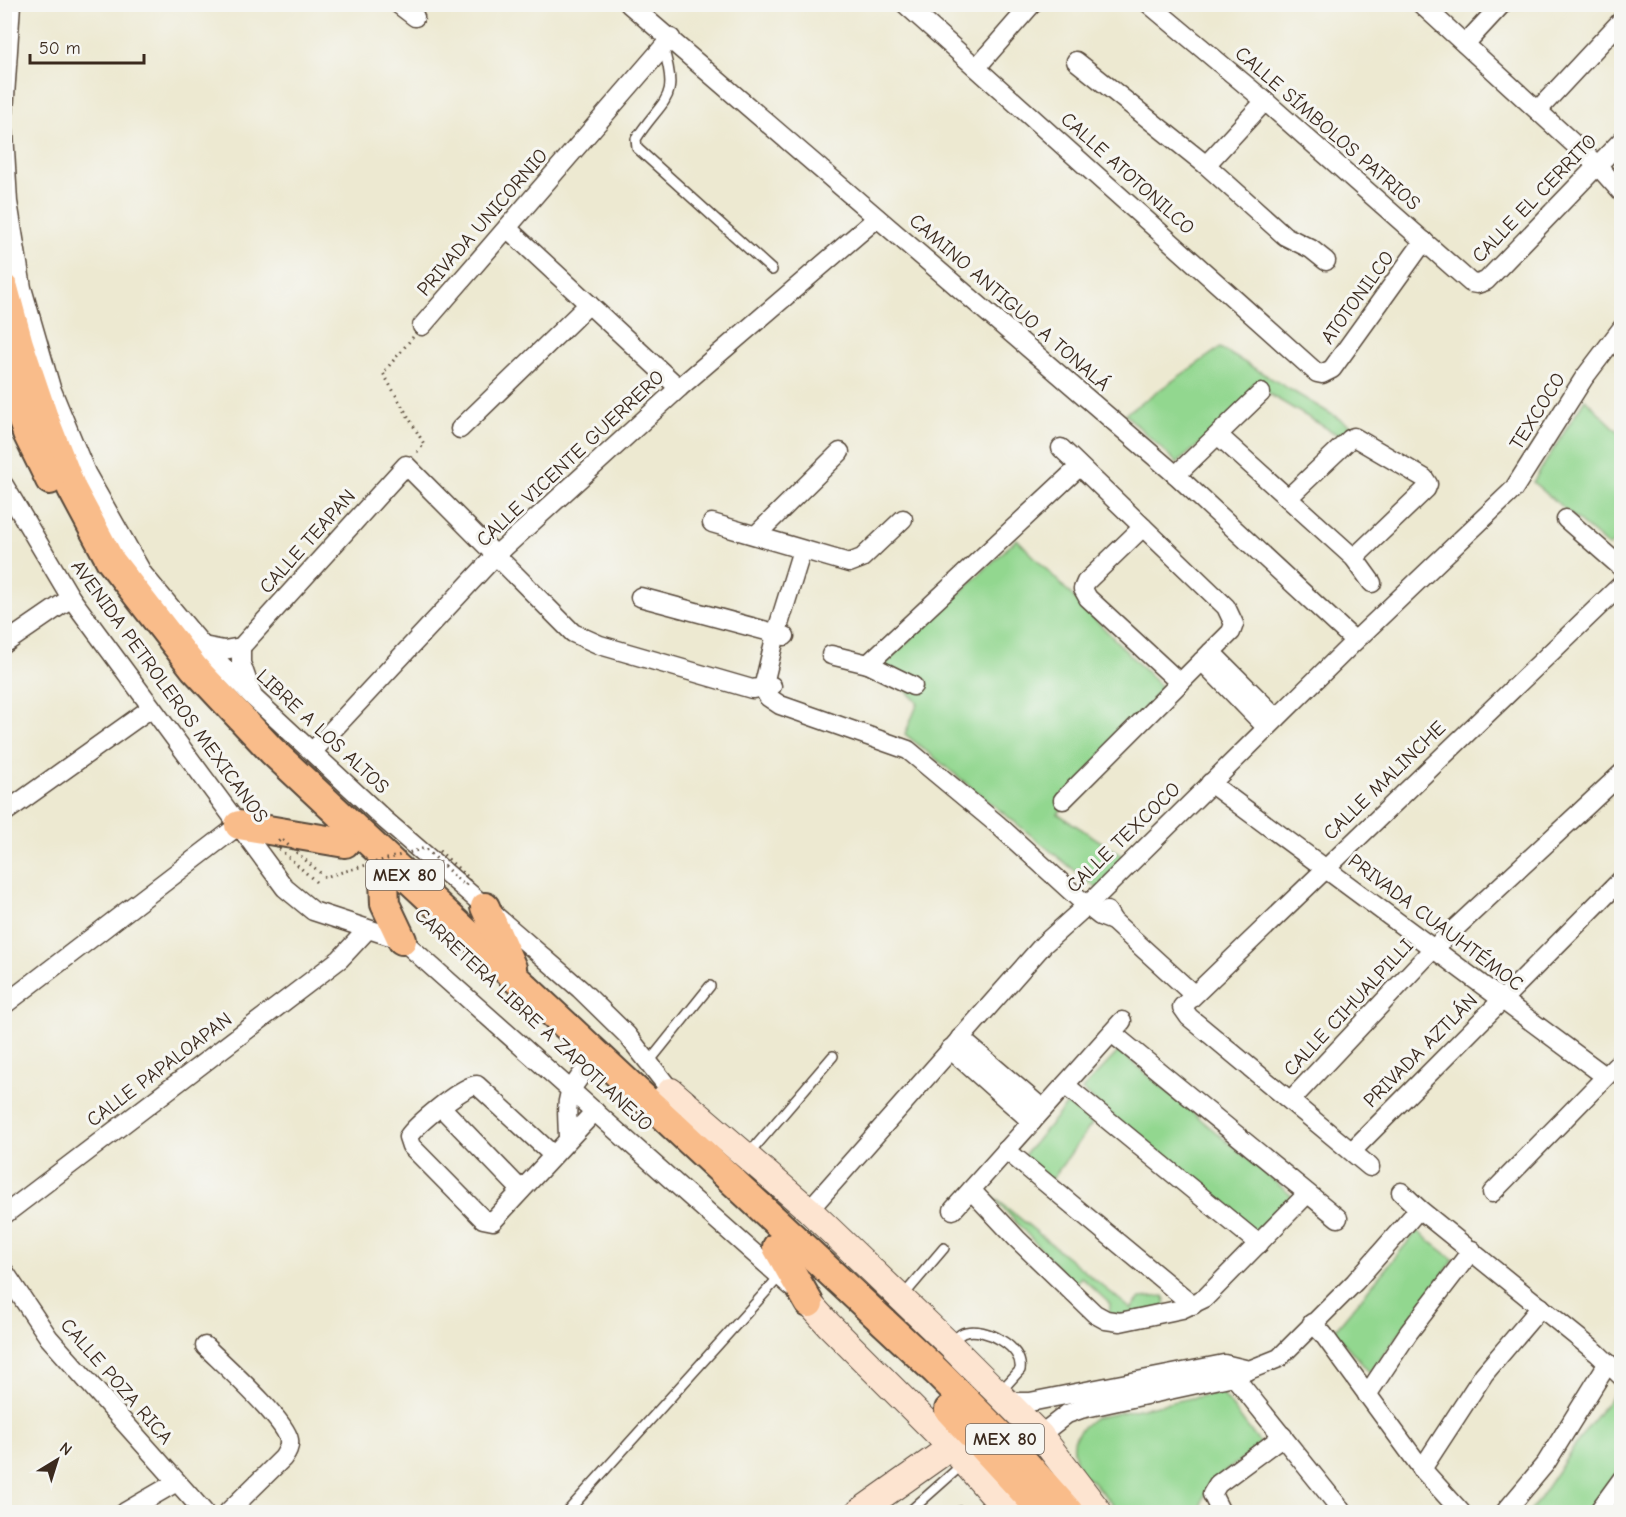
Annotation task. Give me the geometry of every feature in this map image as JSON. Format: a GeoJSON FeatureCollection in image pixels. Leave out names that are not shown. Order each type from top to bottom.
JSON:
{"type":"FeatureCollection","features":[{"type":"Feature","properties":{"kind":"main road","name":"CARRETERA LIBRE A ZAPOTLANEJO"},"geometry":{"type":"LineString","coordinates":[[4,288],[19,344],[72,489],[111,560],[136,579],[194,668],[272,751],[365,833],[518,980],[663,1100],[943,1358],[1002,1437],[1069,1512]]}},
{"type":"Feature","properties":{"kind":"main road","name":"CARRETERA LIBRE A ZAPOTLANEJO"},"geometry":{"type":"LineString","coordinates":[[4,366],[27,433],[91,560],[113,594],[179,680],[260,763],[365,833],[384,880],[579,1078],[777,1247],[940,1400],[1043,1512]]}},
{"type":"Feature","properties":{"kind":"main road"},"geometry":{"type":"LineString","coordinates":[[239,825],[365,833]]}},
{"type":"Feature","properties":{"kind":"main road"},"geometry":{"type":"LineString","coordinates":[[384,880],[385,904],[402,940]]}},
{"type":"Feature","properties":{"kind":"main road"},"geometry":{"type":"LineString","coordinates":[[485,908],[518,980]]}},
{"type":"Feature","properties":{"kind":"main road"},"geometry":{"type":"LineString","coordinates":[[777,1247],[810,1303]]}},
{"type":"Feature","properties":{"kind":"street"},"geometry":{"type":"LineString","coordinates":[[4,112],[11,4]]}},
{"type":"Feature","properties":{"kind":"street"},"geometry":{"type":"LineString","coordinates":[[398,4],[415,17]]}},
{"type":"Feature","properties":{"kind":"street","name":"CAMINO ANTIGUO A TONALÁ"},"geometry":{"type":"LineString","coordinates":[[630,4],[667,43],[877,218],[1176,474],[1355,641]]}},
{"type":"Feature","properties":{"kind":"street","name":"CALLE ATOTONILCO"},"geometry":{"type":"LineString","coordinates":[[905,4],[1312,369],[1322,374]]}},
{"type":"Feature","properties":{"kind":"street"},"geometry":{"type":"LineString","coordinates":[[977,67],[1032,4]]}},
{"type":"Feature","properties":{"kind":"street","name":"CALLE SÍMBOLOS PATRIOS"},"geometry":{"type":"LineString","coordinates":[[1149,4],[1265,101],[1467,280],[1477,284]]}},
{"type":"Feature","properties":{"kind":"street"},"geometry":{"type":"LineString","coordinates":[[1421,4],[1598,166],[1622,193]]}},
{"type":"Feature","properties":{"kind":"street"},"geometry":{"type":"LineString","coordinates":[[1465,44],[1502,4]]}},
{"type":"Feature","properties":{"kind":"street"},"geometry":{"type":"LineString","coordinates":[[1538,110],[1622,20]]}},
{"type":"Feature","properties":{"kind":"street","name":"PRIVADA UNICORNIO"},"geometry":{"type":"LineString","coordinates":[[422,326],[667,43]]}},
{"type":"Feature","properties":{"kind":"street"},"geometry":{"type":"LineString","coordinates":[[1076,61],[1206,165],[1285,236],[1311,249],[1326,261]]}},
{"type":"Feature","properties":{"kind":"street"},"geometry":{"type":"LineString","coordinates":[[1206,165],[1265,101]]}},
{"type":"Feature","properties":{"kind":"street","name":"LIBRE A LOS ALTOS"},"geometry":{"type":"LineString","coordinates":[[4,132],[8,202],[22,288],[51,388],[86,473],[136,579],[254,699],[313,751],[365,833],[485,908],[580,989],[627,1035],[649,1062],[663,1100]]}},
{"type":"Feature","properties":{"kind":"street","name":"CALLE EL CERRITO"},"geometry":{"type":"LineString","coordinates":[[1477,284],[1486,281],[1622,140]]}},
{"type":"Feature","properties":{"kind":"street","name":"CALLE VICENTE GUERRERO"},"geometry":{"type":"LineString","coordinates":[[313,751],[495,556],[679,388],[877,218]]}},
{"type":"Feature","properties":{"kind":"street"},"geometry":{"type":"LineString","coordinates":[[507,228],[679,388]]}},
{"type":"Feature","properties":{"kind":"street","name":"ATOTONILCO"},"geometry":{"type":"LineString","coordinates":[[1322,374],[1332,369],[1424,241]]}},
{"type":"Feature","properties":{"kind":"street"},"geometry":{"type":"LineString","coordinates":[[460,429],[589,304]]}},
{"type":"Feature","properties":{"kind":"street","name":"TEXCOCO"},"geometry":{"type":"LineString","coordinates":[[1488,516],[1513,490],[1584,378],[1622,328]]}},
{"type":"Feature","properties":{"kind":"street"},"geometry":{"type":"LineString","coordinates":[[1176,474],[1219,436],[1261,393]]}},
{"type":"Feature","properties":{"kind":"street"},"geometry":{"type":"LineString","coordinates":[[1219,436],[1354,558],[1372,583]]}},
{"type":"Feature","properties":{"kind":"street"},"geometry":{"type":"LineString","coordinates":[[1288,498],[1354,437],[1424,478],[1428,484],[1426,489],[1354,558]]}},
{"type":"Feature","properties":{"kind":"street"},"geometry":{"type":"LineString","coordinates":[[1061,448],[1226,607],[1232,616],[1231,632],[1063,800]]}},
{"type":"Feature","properties":{"kind":"street"},"geometry":{"type":"LineString","coordinates":[[756,535],[840,452]]}},
{"type":"Feature","properties":{"kind":"street","name":"CALLE TEAPAN"},"geometry":{"type":"LineString","coordinates":[[241,647],[406,465],[495,556]]}},
{"type":"Feature","properties":{"kind":"street"},"geometry":{"type":"LineString","coordinates":[[868,664],[1079,467]]}},
{"type":"Feature","properties":{"kind":"street","name":"AVENIDA PETROLEROS MEXICANOS"},"geometry":{"type":"LineString","coordinates":[[4,485],[71,598],[285,888],[313,911],[367,930]]}},
{"type":"Feature","properties":{"kind":"street","name":"CALLE TEXCOCO"},"geometry":{"type":"LineString","coordinates":[[809,1210],[1044,944],[1091,902],[1355,641],[1488,516]]}},
{"type":"Feature","properties":{"kind":"street"},"geometry":{"type":"LineString","coordinates":[[712,523],[843,561],[855,562],[903,519]]}},
{"type":"Feature","properties":{"kind":"street"},"geometry":{"type":"LineString","coordinates":[[1566,519],[1622,568]]}},
{"type":"Feature","properties":{"kind":"street"},"geometry":{"type":"LineString","coordinates":[[1143,527],[1086,582],[1083,589],[1088,598],[1180,683]]}},
{"type":"Feature","properties":{"kind":"street"},"geometry":{"type":"LineString","coordinates":[[767,687],[807,551]]}},
{"type":"Feature","properties":{"kind":"street"},"geometry":{"type":"LineString","coordinates":[[495,556],[555,618],[581,638],[752,689],[767,687],[786,697],[911,742],[1011,823],[1091,902],[1193,994]]}},
{"type":"Feature","properties":{"kind":"street","name":"CALLE MALINCHE"},"geometry":{"type":"LineString","coordinates":[[1291,1100],[1183,1010],[1184,1003],[1622,584]]}},
{"type":"Feature","properties":{"kind":"street"},"geometry":{"type":"LineString","coordinates":[[640,597],[781,635]]}},
{"type":"Feature","properties":{"kind":"street"},"geometry":{"type":"LineString","coordinates":[[4,645],[71,598]]}},
{"type":"Feature","properties":{"kind":"street"},"geometry":{"type":"LineString","coordinates":[[203,646],[224,650],[241,647],[241,663],[254,699]]}},
{"type":"Feature","properties":{"kind":"street"},"geometry":{"type":"LineString","coordinates":[[831,655],[868,664],[913,686]]}},
{"type":"Feature","properties":{"kind":"street"},"geometry":{"type":"LineString","coordinates":[[1207,657],[1272,723]]}},
{"type":"Feature","properties":{"kind":"street"},"geometry":{"type":"LineString","coordinates":[[4,813],[151,708]]}},
{"type":"Feature","properties":{"kind":"street","name":"CALLE CIHUALPILLI"},"geometry":{"type":"LineString","coordinates":[[1291,1100],[1434,948],[1622,773]]}},
{"type":"Feature","properties":{"kind":"street","name":"PRIVADA CUAUHTÉMOC"},"geometry":{"type":"LineString","coordinates":[[1210,783],[1605,1076]]}},
{"type":"Feature","properties":{"kind":"street"},"geometry":{"type":"LineString","coordinates":[[4,1005],[239,825]]}},
{"type":"Feature","properties":{"kind":"street","name":"PRIVADA AZTLÁN"},"geometry":{"type":"LineString","coordinates":[[1353,1150],[1622,879]]}},
{"type":"Feature","properties":{"kind":"street"},"geometry":{"type":"LineString","coordinates":[[367,930],[402,940],[579,1078],[595,1111],[810,1303],[829,1325],[958,1454],[1008,1512]]}},
{"type":"Feature","properties":{"kind":"street","name":"CALLE PAPALOAPAN"},"geometry":{"type":"LineString","coordinates":[[4,1215],[340,959],[367,930]]}},
{"type":"Feature","properties":{"kind":"street"},"geometry":{"type":"LineString","coordinates":[[953,1210],[1117,1027],[1307,1194],[1338,1218]]}},
{"type":"Feature","properties":{"kind":"street"},"geometry":{"type":"LineString","coordinates":[[955,1044],[1038,1115]]}},
{"type":"Feature","properties":{"kind":"street"},"geometry":{"type":"LineString","coordinates":[[1492,1193],[1622,1060]]}},
{"type":"Feature","properties":{"kind":"street"},"geometry":{"type":"LineString","coordinates":[[568,1137],[567,1109],[579,1078]]}},
{"type":"Feature","properties":{"kind":"street"},"geometry":{"type":"LineString","coordinates":[[553,1155],[477,1085],[469,1086],[441,1107],[411,1132],[408,1142],[488,1221],[497,1218],[553,1155],[568,1137],[595,1111]]}},
{"type":"Feature","properties":{"kind":"street"},"geometry":{"type":"LineString","coordinates":[[1065,1085],[1259,1244]]}},
{"type":"Feature","properties":{"kind":"street","name":"CARRETERA LIBRE A ZAPOTLANEJO"},"geometry":{"type":"LineString","coordinates":[[663,1100],[746,1156],[809,1210],[902,1298],[943,1358],[1003,1397],[1040,1436],[1099,1512]]}},
{"type":"Feature","properties":{"kind":"street"},"geometry":{"type":"LineString","coordinates":[[1291,1100],[1371,1167]]}},
{"type":"Feature","properties":{"kind":"street"},"geometry":{"type":"LineString","coordinates":[[441,1107],[521,1190]]}},
{"type":"Feature","properties":{"kind":"street"},"geometry":{"type":"LineString","coordinates":[[1006,1150],[1193,1305]]}},
{"type":"Feature","properties":{"kind":"street"},"geometry":{"type":"LineString","coordinates":[[971,1190],[1017,1239],[1100,1317],[1120,1322],[1193,1305],[1205,1298],[1307,1194]]}},
{"type":"Feature","properties":{"kind":"street"},"geometry":{"type":"LineString","coordinates":[[1401,1192],[1622,1377]]}},
{"type":"Feature","properties":{"kind":"street"},"geometry":{"type":"LineString","coordinates":[[1040,1436],[1068,1414],[1081,1408],[1279,1358],[1355,1282],[1419,1209]]}},
{"type":"Feature","properties":{"kind":"street"},"geometry":{"type":"LineString","coordinates":[[1366,1395],[1409,1332],[1472,1250]]}},
{"type":"Feature","properties":{"kind":"street","name":"CALLE POZA RICA"},"geometry":{"type":"LineString","coordinates":[[4,1271],[49,1338],[175,1483],[204,1512]]}},
{"type":"Feature","properties":{"kind":"street"},"geometry":{"type":"LineString","coordinates":[[1422,1469],[1484,1374],[1541,1307]]}},
{"type":"Feature","properties":{"kind":"street"},"geometry":{"type":"LineString","coordinates":[[1312,1323],[1422,1469],[1461,1512]]}},
{"type":"Feature","properties":{"kind":"street"},"geometry":{"type":"LineString","coordinates":[[205,1346],[259,1400],[285,1432],[289,1441],[289,1449],[283,1458],[228,1512]]}},
{"type":"Feature","properties":{"kind":"street"},"geometry":{"type":"LineString","coordinates":[[1506,1512],[1546,1463],[1608,1363]]}},
{"type":"Feature","properties":{"kind":"street"},"geometry":{"type":"LineString","coordinates":[[1003,1397],[1030,1402],[1236,1370]]}},
{"type":"Feature","properties":{"kind":"street"},"geometry":{"type":"LineString","coordinates":[[1236,1370],[1283,1436],[1343,1512]]}},
{"type":"Feature","properties":{"kind":"street"},"geometry":{"type":"LineString","coordinates":[[1221,1512],[1212,1494],[1218,1484],[1283,1436]]}},
{"type":"Feature","properties":{"kind":"street"},"geometry":{"type":"LineString","coordinates":[[859,1512],[958,1454]]}},
{"type":"Feature","properties":{"kind":"street"},"geometry":{"type":"LineString","coordinates":[[1598,1512],[1622,1479]]}},
{"type":"Feature","properties":{"kind":"street"},"geometry":{"type":"LineString","coordinates":[[125,1512],[175,1483]]}},
{"type":"Feature","properties":{"kind":"lane"},"geometry":{"type":"LineString","coordinates":[[667,43],[672,73],[670,92],[636,139],[637,148],[772,270]]}},
{"type":"Feature","properties":{"kind":"lane"},"geometry":{"type":"LineString","coordinates":[[649,1062],[710,986]]}},
{"type":"Feature","properties":{"kind":"lane"},"geometry":{"type":"LineString","coordinates":[[746,1156],[833,1056]]}},
{"type":"Feature","properties":{"kind":"lane"},"geometry":{"type":"LineString","coordinates":[[902,1298],[944,1248]]}},
{"type":"Feature","properties":{"kind":"lane"},"geometry":{"type":"LineString","coordinates":[[567,1512],[780,1276]]}},
{"type":"Feature","properties":{"kind":"lane"},"geometry":{"type":"LineString","coordinates":[[943,1358],[964,1332],[973,1331],[1013,1347],[1019,1355],[1020,1370],[1003,1397]]}},
{"type":"Feature","properties":{"kind":"lane"},"geometry":{"type":"LineString","coordinates":[[909,1512],[958,1454]]}},
{"type":"Feature","properties":{"kind":"path","name":"PRIVADA UNICORNIO"},"geometry":{"type":"LineString","coordinates":[[422,326],[383,373],[424,444]]}},
{"type":"Feature","properties":{"kind":"path"},"geometry":{"type":"LineString","coordinates":[[316,882],[275,845],[281,839],[325,877],[426,848],[465,886],[470,879],[437,849]]}},
{"type":"Feature","properties":{"kind":"green space"},"geometry":{"type":"Polygon","coordinates":[[[1220,348],[1353,427],[1343,438],[1264,391],[1177,463],[1125,414],[1220,348]]]}},
{"type":"Feature","properties":{"kind":"green space"},"geometry":{"type":"Polygon","coordinates":[[[1585,399],[1621,434],[1621,535],[1609,547],[1533,482],[1585,399]]]}},
{"type":"Feature","properties":{"kind":"green space"},"geometry":{"type":"Polygon","coordinates":[[[1017,539],[1162,688],[1058,814],[1131,861],[1099,890],[905,734],[918,703],[882,666],[1017,539]]]}},
{"type":"Feature","properties":{"kind":"green space"},"geometry":{"type":"Polygon","coordinates":[[[1119,1051],[1297,1200],[1258,1241],[1082,1090],[1119,1051]]]}},
{"type":"Feature","properties":{"kind":"green space"},"geometry":{"type":"Polygon","coordinates":[[[1068,1103],[1092,1124],[1050,1182],[1021,1159],[1068,1103]]]}},
{"type":"Feature","properties":{"kind":"green space"},"geometry":{"type":"Polygon","coordinates":[[[990,1194],[1131,1309],[1140,1298],[1164,1296],[1166,1307],[1109,1317],[1110,1304],[1081,1277],[1074,1285],[990,1194]]]}},
{"type":"Feature","properties":{"kind":"green space"},"geometry":{"type":"Polygon","coordinates":[[[1417,1231],[1454,1260],[1370,1373],[1334,1331],[1417,1231]]]}},
{"type":"Feature","properties":{"kind":"green space"},"geometry":{"type":"Polygon","coordinates":[[[1619,1387],[1622,1389],[1621,1467],[1589,1512],[1530,1512],[1587,1428],[1619,1387]]]}},
{"type":"Feature","properties":{"kind":"green space"},"geometry":{"type":"Polygon","coordinates":[[[1221,1392],[1262,1446],[1214,1482],[1202,1501],[1201,1512],[1119,1512],[1092,1481],[1080,1474],[1074,1443],[1079,1431],[1094,1418],[1221,1392]]]}}]}
